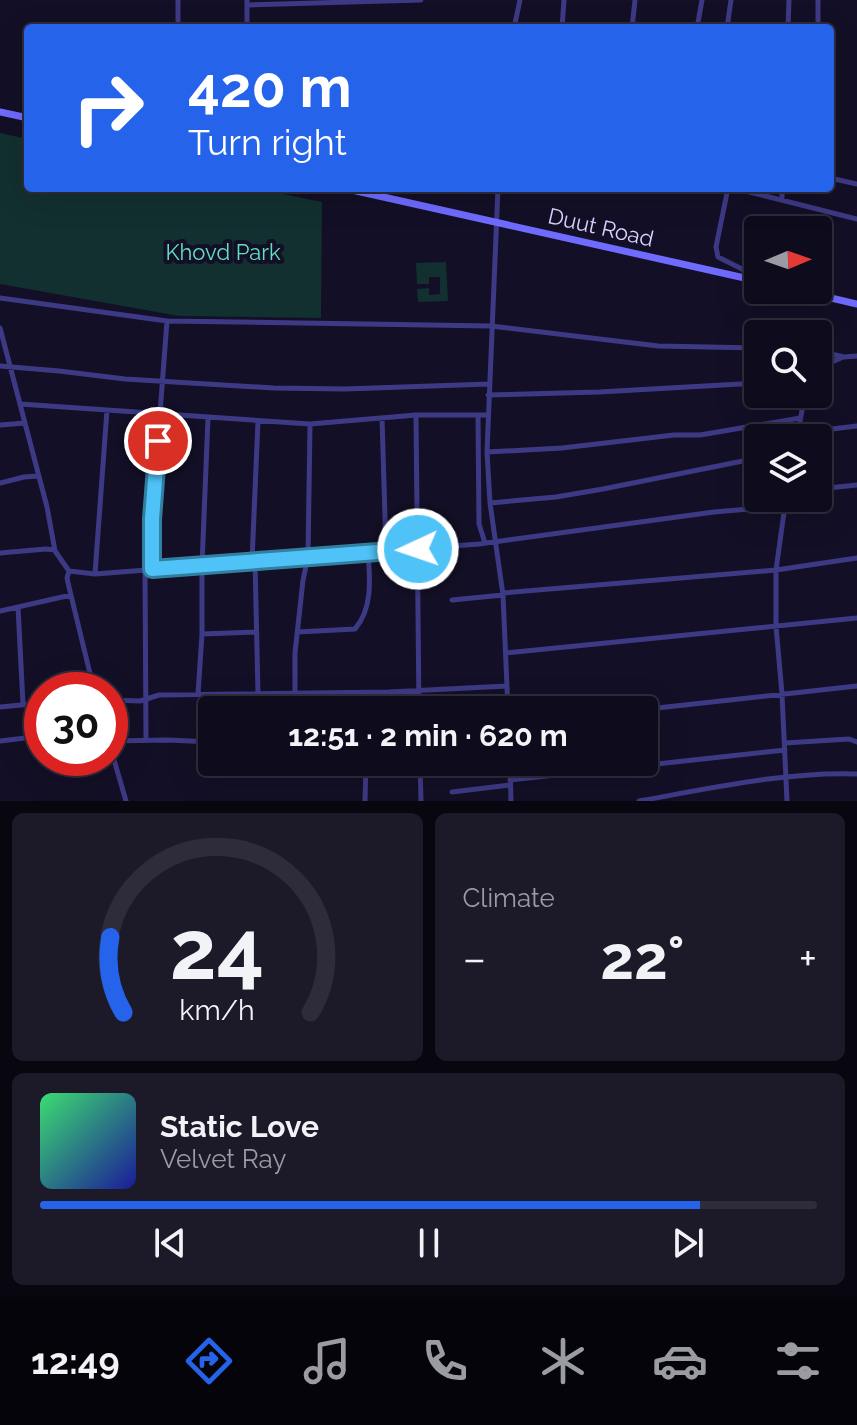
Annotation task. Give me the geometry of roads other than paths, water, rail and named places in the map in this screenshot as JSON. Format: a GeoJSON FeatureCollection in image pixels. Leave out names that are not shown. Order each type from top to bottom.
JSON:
{"type":"FeatureCollection","features":[{"type":"Feature","properties":{"kind":"main road"},"geometry":{"type":"LineString","coordinates":[[0,112],[24,117]]}},
{"type":"Feature","properties":{"kind":"main road","name":"Duut Road"},"geometry":{"type":"LineString","coordinates":[[361,192],[744,278]]}},
{"type":"Feature","properties":{"kind":"main road"},"geometry":{"type":"LineString","coordinates":[[832,298],[857,304]]}},
{"type":"Feature","properties":{"kind":"street"},"geometry":{"type":"LineString","coordinates":[[178,0],[178,24]]}},
{"type":"Feature","properties":{"kind":"street"},"geometry":{"type":"LineString","coordinates":[[247,24],[247,2],[421,0]]}},
{"type":"Feature","properties":{"kind":"street"},"geometry":{"type":"LineString","coordinates":[[515,24],[520,0]]}},
{"type":"Feature","properties":{"kind":"street"},"geometry":{"type":"LineString","coordinates":[[562,24],[564,0]]}},
{"type":"Feature","properties":{"kind":"street"},"geometry":{"type":"LineString","coordinates":[[632,24],[635,0]]}},
{"type":"Feature","properties":{"kind":"street"},"geometry":{"type":"LineString","coordinates":[[698,24],[702,0]]}},
{"type":"Feature","properties":{"kind":"street"},"geometry":{"type":"LineString","coordinates":[[728,24],[731,0]]}},
{"type":"Feature","properties":{"kind":"street"},"geometry":{"type":"LineString","coordinates":[[788,24],[789,0]]}},
{"type":"Feature","properties":{"kind":"street"},"geometry":{"type":"LineString","coordinates":[[818,0],[818,24]]}},
{"type":"Feature","properties":{"kind":"street"},"geometry":{"type":"LineString","coordinates":[[834,179],[857,184]]}},
{"type":"Feature","properties":{"kind":"street"},"geometry":{"type":"LineString","coordinates":[[498,192],[487,452],[490,503],[503,594],[507,696]]}},
{"type":"Feature","properties":{"kind":"street"},"geometry":{"type":"LineString","coordinates":[[727,192],[716,252],[718,257],[744,271]]}},
{"type":"Feature","properties":{"kind":"street"},"geometry":{"type":"LineString","coordinates":[[750,192],[857,219]]}},
{"type":"Feature","properties":{"kind":"street"},"geometry":{"type":"LineString","coordinates":[[782,192],[782,200]]}},
{"type":"Feature","properties":{"kind":"street"},"geometry":{"type":"LineString","coordinates":[[0,298],[167,321],[491,326],[658,346],[744,348]]}},
{"type":"Feature","properties":{"kind":"street"},"geometry":{"type":"LineString","coordinates":[[146,740],[148,569],[167,321]]}},
{"type":"Feature","properties":{"kind":"street"},"geometry":{"type":"LineString","coordinates":[[0,328],[39,476],[55,551],[69,571],[95,574],[485,543],[744,509]]}},
{"type":"Feature","properties":{"kind":"street"},"geometry":{"type":"LineString","coordinates":[[832,354],[857,356]]}},
{"type":"Feature","properties":{"kind":"street"},"geometry":{"type":"LineString","coordinates":[[832,362],[844,357]]}},
{"type":"Feature","properties":{"kind":"street"},"geometry":{"type":"LineString","coordinates":[[0,366],[259,387],[345,389],[489,384]]}},
{"type":"Feature","properties":{"kind":"street"},"geometry":{"type":"LineString","coordinates":[[488,395],[744,384]]}},
{"type":"Feature","properties":{"kind":"street"},"geometry":{"type":"LineString","coordinates":[[20,404],[310,424],[416,415],[487,415]]}},
{"type":"Feature","properties":{"kind":"street"},"geometry":{"type":"LineString","coordinates":[[799,424],[802,408]]}},
{"type":"Feature","properties":{"kind":"street"},"geometry":{"type":"LineString","coordinates":[[95,574],[107,410]]}},
{"type":"Feature","properties":{"kind":"street"},"geometry":{"type":"LineString","coordinates":[[416,415],[419,696]]}},
{"type":"Feature","properties":{"kind":"street"},"geometry":{"type":"LineString","coordinates":[[478,415],[479,524],[485,543]]}},
{"type":"Feature","properties":{"kind":"street"},"geometry":{"type":"LineString","coordinates":[[198,694],[208,418]]}},
{"type":"Feature","properties":{"kind":"street"},"geometry":{"type":"LineString","coordinates":[[382,418],[386,550]]}},
{"type":"Feature","properties":{"kind":"street"},"geometry":{"type":"LineString","coordinates":[[487,452],[700,435],[800,418]]}},
{"type":"Feature","properties":{"kind":"street"},"geometry":{"type":"LineString","coordinates":[[258,421],[254,561],[258,694]]}},
{"type":"Feature","properties":{"kind":"street"},"geometry":{"type":"LineString","coordinates":[[0,425],[25,423]]}},
{"type":"Feature","properties":{"kind":"street"},"geometry":{"type":"LineString","coordinates":[[295,694],[295,653],[308,557],[310,424]]}},
{"type":"Feature","properties":{"kind":"street"},"geometry":{"type":"LineString","coordinates":[[832,430],[857,426]]}},
{"type":"Feature","properties":{"kind":"street"},"geometry":{"type":"LineString","coordinates":[[490,503],[556,497],[744,461]]}},
{"type":"Feature","properties":{"kind":"street"},"geometry":{"type":"LineString","coordinates":[[0,483],[39,476]]}},
{"type":"Feature","properties":{"kind":"street"},"geometry":{"type":"LineString","coordinates":[[832,488],[857,485]]}},
{"type":"Feature","properties":{"kind":"street"},"geometry":{"type":"LineString","coordinates":[[784,512],[776,570],[776,626],[787,801]]}},
{"type":"Feature","properties":{"kind":"street"},"geometry":{"type":"LineString","coordinates":[[0,553],[55,551]]}},
{"type":"Feature","properties":{"kind":"street"},"geometry":{"type":"LineString","coordinates":[[297,632],[355,629],[368,601],[368,552]]}},
{"type":"Feature","properties":{"kind":"street"},"geometry":{"type":"LineString","coordinates":[[452,600],[776,570],[857,558]]}},
{"type":"Feature","properties":{"kind":"street"},"geometry":{"type":"LineString","coordinates":[[69,571],[67,578],[90,672]]}},
{"type":"Feature","properties":{"kind":"street"},"geometry":{"type":"LineString","coordinates":[[0,611],[71,595]]}},
{"type":"Feature","properties":{"kind":"street"},"geometry":{"type":"LineString","coordinates":[[0,707],[23,704],[18,607]]}},
{"type":"Feature","properties":{"kind":"street"},"geometry":{"type":"LineString","coordinates":[[506,653],[857,618]]}},
{"type":"Feature","properties":{"kind":"street"},"geometry":{"type":"LineString","coordinates":[[202,634],[256,632]]}},
{"type":"Feature","properties":{"kind":"street"},"geometry":{"type":"LineString","coordinates":[[128,701],[140,701],[159,695],[419,691],[507,686]]}},
{"type":"Feature","properties":{"kind":"street"},"geometry":{"type":"LineString","coordinates":[[658,708],[857,686]]}},
{"type":"Feature","properties":{"kind":"street"},"geometry":{"type":"LineString","coordinates":[[0,741],[24,738]]}},
{"type":"Feature","properties":{"kind":"street"},"geometry":{"type":"LineString","coordinates":[[452,792],[849,739],[857,742]]}},
{"type":"Feature","properties":{"kind":"street"},"geometry":{"type":"LineString","coordinates":[[128,742],[198,742]]}},
{"type":"Feature","properties":{"kind":"street"},"geometry":{"type":"LineString","coordinates":[[639,801],[786,777],[857,774]]}},
{"type":"Feature","properties":{"kind":"street"},"geometry":{"type":"LineString","coordinates":[[119,776],[126,801]]}},
{"type":"Feature","properties":{"kind":"street"},"geometry":{"type":"LineString","coordinates":[[365,801],[366,776]]}},
{"type":"Feature","properties":{"kind":"street"},"geometry":{"type":"LineString","coordinates":[[420,776],[421,801]]}},
{"type":"Feature","properties":{"kind":"street"},"geometry":{"type":"LineString","coordinates":[[510,776],[511,801]]}},
{"type":"Feature","properties":{"kind":"park label","name":"Khovd Park"},"geometry":{"type":"Point","coordinates":[223,252]}}]}
